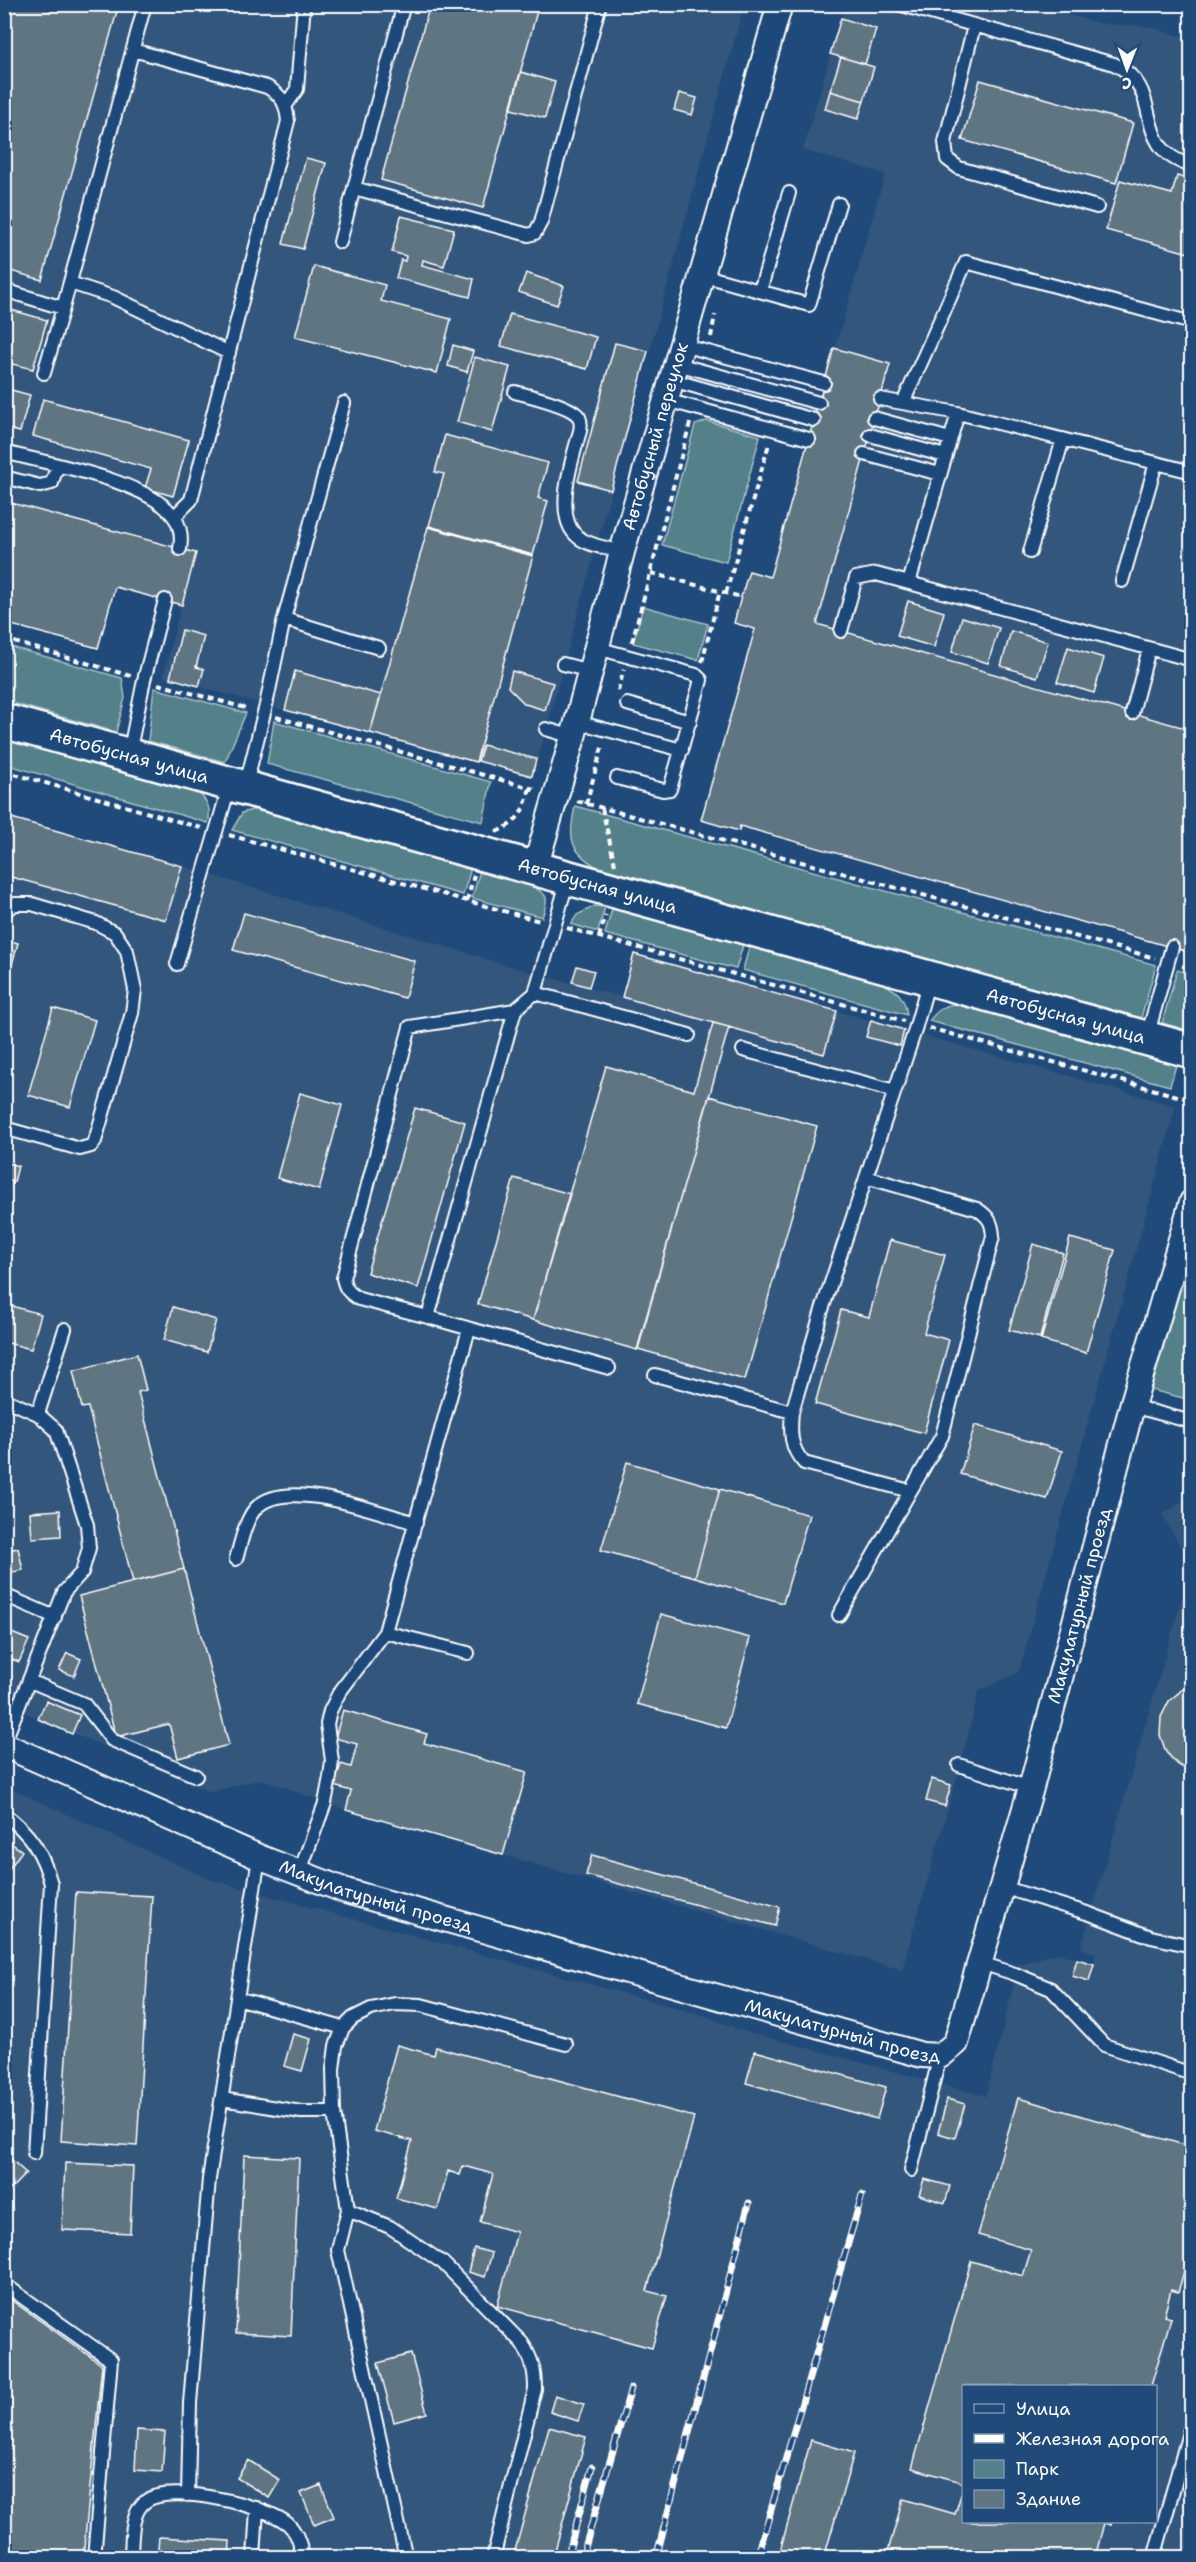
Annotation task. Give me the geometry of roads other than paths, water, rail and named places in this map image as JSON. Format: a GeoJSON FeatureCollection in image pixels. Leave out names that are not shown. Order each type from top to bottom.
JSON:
{"type":"FeatureCollection","features":[{"type":"Feature","properties":{"kind":"street","name":"Автобусный переулок"},"geometry":{"type":"LineString","coordinates":[[535,868],[622,552],[780,4]]}},
{"type":"Feature","properties":{"kind":"street","name":"Автобусная улица"},"geometry":{"type":"LineString","coordinates":[[4,721],[1191,1051]]}},
{"type":"Feature","properties":{"kind":"street","name":"Макулатурный проезд"},"geometry":{"type":"LineString","coordinates":[[4,1744],[261,1858],[346,1891],[922,2055],[940,2056],[956,2043],[981,1963],[1031,1788],[1132,1406],[1191,1202]]}},
{"type":"Feature","properties":{"kind":"lane"},"geometry":{"type":"LineString","coordinates":[[44,373],[145,4]]}},
{"type":"Feature","properties":{"kind":"lane"},"geometry":{"type":"LineString","coordinates":[[286,105],[297,89],[304,4]]}},
{"type":"Feature","properties":{"kind":"lane"},"geometry":{"type":"LineString","coordinates":[[340,242],[404,4]]}},
{"type":"Feature","properties":{"kind":"lane"},"geometry":{"type":"LineString","coordinates":[[354,188],[523,235],[535,233],[541,222],[600,4]]}},
{"type":"Feature","properties":{"kind":"lane"},"geometry":{"type":"LineString","coordinates":[[898,4],[1126,69],[1135,77],[1141,88],[1157,144],[1176,161],[1191,166]]}},
{"type":"Feature","properties":{"kind":"lane"},"geometry":{"type":"LineString","coordinates":[[975,26],[945,142],[947,159],[959,168],[1097,207]]}},
{"type":"Feature","properties":{"kind":"lane"},"geometry":{"type":"LineString","coordinates":[[133,50],[267,87],[280,94],[286,105],[288,121],[191,500],[174,517]]}},
{"type":"Feature","properties":{"kind":"lane"},"geometry":{"type":"LineString","coordinates":[[760,291],[789,193]]}},
{"type":"Feature","properties":{"kind":"lane"},"geometry":{"type":"LineString","coordinates":[[702,275],[810,305],[839,204]]}},
{"type":"Feature","properties":{"kind":"lane"},"geometry":{"type":"LineString","coordinates":[[903,403],[966,262],[1191,323]]}},
{"type":"Feature","properties":{"kind":"lane"},"geometry":{"type":"LineString","coordinates":[[70,283],[113,297],[229,353]]}},
{"type":"Feature","properties":{"kind":"lane"},"geometry":{"type":"LineString","coordinates":[[4,290],[63,308]]}},
{"type":"Feature","properties":{"kind":"lane"},"geometry":{"type":"LineString","coordinates":[[675,372],[824,383]]}},
{"type":"Feature","properties":{"kind":"lane"},"geometry":{"type":"LineString","coordinates":[[675,372],[819,403]]}},
{"type":"Feature","properties":{"kind":"lane"},"geometry":{"type":"LineString","coordinates":[[675,372],[814,420]]}},
{"type":"Feature","properties":{"kind":"lane"},"geometry":{"type":"LineString","coordinates":[[675,372],[770,428],[809,439]]}},
{"type":"Feature","properties":{"kind":"lane"},"geometry":{"type":"LineString","coordinates":[[515,392],[566,408],[577,414],[581,424],[580,431],[566,483],[569,525],[577,537],[622,552]]}},
{"type":"Feature","properties":{"kind":"lane"},"geometry":{"type":"LineString","coordinates":[[880,399],[958,413],[1191,472]]}},
{"type":"Feature","properties":{"kind":"lane"},"geometry":{"type":"LineString","coordinates":[[177,964],[216,832],[238,786],[266,705],[284,620],[344,403]]}},
{"type":"Feature","properties":{"kind":"lane"},"geometry":{"type":"LineString","coordinates":[[909,583],[958,413]]}},
{"type":"Feature","properties":{"kind":"lane"},"geometry":{"type":"LineString","coordinates":[[874,418],[950,440]]}},
{"type":"Feature","properties":{"kind":"lane"},"geometry":{"type":"LineString","coordinates":[[870,435],[945,456]]}},
{"type":"Feature","properties":{"kind":"lane"},"geometry":{"type":"LineString","coordinates":[[1030,552],[1063,440]]}},
{"type":"Feature","properties":{"kind":"lane"},"geometry":{"type":"LineString","coordinates":[[4,452],[130,487],[165,508],[174,517],[182,538],[180,549]]}},
{"type":"Feature","properties":{"kind":"lane"},"geometry":{"type":"LineString","coordinates":[[864,454],[940,474]]}},
{"type":"Feature","properties":{"kind":"lane"},"geometry":{"type":"LineString","coordinates":[[1122,581],[1156,463]]}},
{"type":"Feature","properties":{"kind":"lane"},"geometry":{"type":"LineString","coordinates":[[4,477],[45,486],[52,483],[57,466]]}},
{"type":"Feature","properties":{"kind":"lane"},"geometry":{"type":"LineString","coordinates":[[840,631],[855,578],[876,574],[1191,660]]}},
{"type":"Feature","properties":{"kind":"lane"},"geometry":{"type":"LineString","coordinates":[[129,755],[144,680],[165,600]]}},
{"type":"Feature","properties":{"kind":"lane"},"geometry":{"type":"LineString","coordinates":[[284,620],[379,648]]}},
{"type":"Feature","properties":{"kind":"lane"},"geometry":{"type":"LineString","coordinates":[[597,648],[699,677],[701,683],[672,787],[667,791],[617,778]]}},
{"type":"Feature","properties":{"kind":"lane"},"geometry":{"type":"LineString","coordinates":[[1132,713],[1149,649]]}},
{"type":"Feature","properties":{"kind":"lane"},"geometry":{"type":"LineString","coordinates":[[563,664],[590,671]]}},
{"type":"Feature","properties":{"kind":"lane"},"geometry":{"type":"LineString","coordinates":[[627,704],[690,722]]}},
{"type":"Feature","properties":{"kind":"lane"},"geometry":{"type":"LineString","coordinates":[[546,729],[575,729],[682,750]]}},
{"type":"Feature","properties":{"kind":"lane"},"geometry":{"type":"LineString","coordinates":[[569,878],[536,993],[515,1010],[410,1027],[343,1278],[350,1294],[359,1299],[609,1368]]}},
{"type":"Feature","properties":{"kind":"lane"},"geometry":{"type":"LineString","coordinates":[[4,911],[15,904],[32,904],[96,923],[115,933],[127,951],[135,990],[132,1013],[95,1141],[91,1146],[80,1149],[4,1128]]}},
{"type":"Feature","properties":{"kind":"lane"},"geometry":{"type":"LineString","coordinates":[[1146,1038],[1172,947]]}},
{"type":"Feature","properties":{"kind":"lane"},"geometry":{"type":"LineString","coordinates":[[910,1491],[804,1463],[795,1454],[792,1440],[792,1412],[822,1310],[895,1091],[929,978]]}},
{"type":"Feature","properties":{"kind":"lane"},"geometry":{"type":"LineString","coordinates":[[536,993],[689,1035]]}},
{"type":"Feature","properties":{"kind":"lane"},"geometry":{"type":"LineString","coordinates":[[428,1317],[515,1010]]}},
{"type":"Feature","properties":{"kind":"lane"},"geometry":{"type":"LineString","coordinates":[[743,1050],[895,1091]]}},
{"type":"Feature","properties":{"kind":"lane"},"geometry":{"type":"LineString","coordinates":[[839,1615],[942,1436],[992,1243],[992,1224],[988,1216],[977,1209],[866,1177]]}},
{"type":"Feature","properties":{"kind":"lane"},"geometry":{"type":"LineString","coordinates":[[38,1414],[65,1329]]}},
{"type":"Feature","properties":{"kind":"lane"},"geometry":{"type":"LineString","coordinates":[[299,1874],[325,1803],[330,1777],[332,1761],[327,1724],[330,1711],[339,1693],[385,1632],[469,1329]]}},
{"type":"Feature","properties":{"kind":"lane"},"geometry":{"type":"LineString","coordinates":[[655,1375],[792,1412]]}},
{"type":"Feature","properties":{"kind":"lane"},"geometry":{"type":"LineString","coordinates":[[4,1398],[38,1414],[56,1430],[87,1525],[89,1548],[82,1572],[64,1592],[4,1744]]}},
{"type":"Feature","properties":{"kind":"lane"},"geometry":{"type":"LineString","coordinates":[[1132,1406],[1191,1422]]}},
{"type":"Feature","properties":{"kind":"lane"},"geometry":{"type":"LineString","coordinates":[[236,1559],[255,1509],[264,1501],[278,1495],[294,1493],[318,1496],[416,1523]]}},
{"type":"Feature","properties":{"kind":"lane"},"geometry":{"type":"LineString","coordinates":[[4,1595],[55,1617]]}},
{"type":"Feature","properties":{"kind":"lane"},"geometry":{"type":"LineString","coordinates":[[385,1632],[468,1653]]}},
{"type":"Feature","properties":{"kind":"lane"},"geometry":{"type":"LineString","coordinates":[[30,1681],[84,1704],[112,1740],[196,1776]]}},
{"type":"Feature","properties":{"kind":"lane"},"geometry":{"type":"LineString","coordinates":[[959,1766],[1031,1788]]}},
{"type":"Feature","properties":{"kind":"lane"},"geometry":{"type":"LineString","coordinates":[[4,1814],[32,1840],[45,1861],[51,1884],[34,2153]]}},
{"type":"Feature","properties":{"kind":"lane"},"geometry":{"type":"LineString","coordinates":[[188,2495],[190,2403],[208,2191],[257,1870],[261,1858]]}},
{"type":"Feature","properties":{"kind":"lane"},"geometry":{"type":"LineString","coordinates":[[1002,1887],[1090,1914],[1151,1937],[1191,1946]]}},
{"type":"Feature","properties":{"kind":"lane"},"geometry":{"type":"LineString","coordinates":[[981,1963],[1051,1989],[1104,2045],[1191,2074]]}},
{"type":"Feature","properties":{"kind":"lane"},"geometry":{"type":"LineString","coordinates":[[237,1998],[344,2028]]}},
{"type":"Feature","properties":{"kind":"lane"},"geometry":{"type":"LineString","coordinates":[[406,2558],[338,2250],[348,2210],[334,2112],[333,2069],[336,2046],[344,2028],[353,2018],[370,2009],[395,2004],[421,2005],[566,2044]]}},
{"type":"Feature","properties":{"kind":"lane"},"geometry":{"type":"LineString","coordinates":[[911,2170],[940,2056]]}},
{"type":"Feature","properties":{"kind":"lane"},"geometry":{"type":"LineString","coordinates":[[222,2099],[301,2112],[334,2112]]}},
{"type":"Feature","properties":{"kind":"lane"},"geometry":{"type":"LineString","coordinates":[[348,2210],[390,2228],[443,2263],[522,2343],[531,2358],[535,2371],[535,2389],[493,2558]]}},
{"type":"Feature","properties":{"kind":"lane"},"geometry":{"type":"LineString","coordinates":[[4,2284],[111,2360],[94,2558]]}},
{"type":"Feature","properties":{"kind":"lane"},"geometry":{"type":"LineString","coordinates":[[1154,2558],[1191,2422]]}},
{"type":"Feature","properties":{"kind":"lane"},"geometry":{"type":"LineString","coordinates":[[131,2558],[135,2517],[145,2501],[164,2495],[188,2495],[257,2508],[288,2524],[298,2536],[302,2558]]}},
{"type":"Feature","properties":{"kind":"lane"},"geometry":{"type":"LineString","coordinates":[[254,2558],[257,2508]]}},
{"type":"Feature","properties":{"kind":"railway"},"geometry":{"type":"LineString","coordinates":[[757,2558],[862,2195]]}},
{"type":"Feature","properties":{"kind":"railway"},"geometry":{"type":"LineString","coordinates":[[656,2558],[749,2203]]}},
{"type":"Feature","properties":{"kind":"railway"},"geometry":{"type":"LineString","coordinates":[[582,2558],[631,2388]]}},
{"type":"Feature","properties":{"kind":"railway"},"geometry":{"type":"LineString","coordinates":[[567,2558],[592,2467]]}}]}
